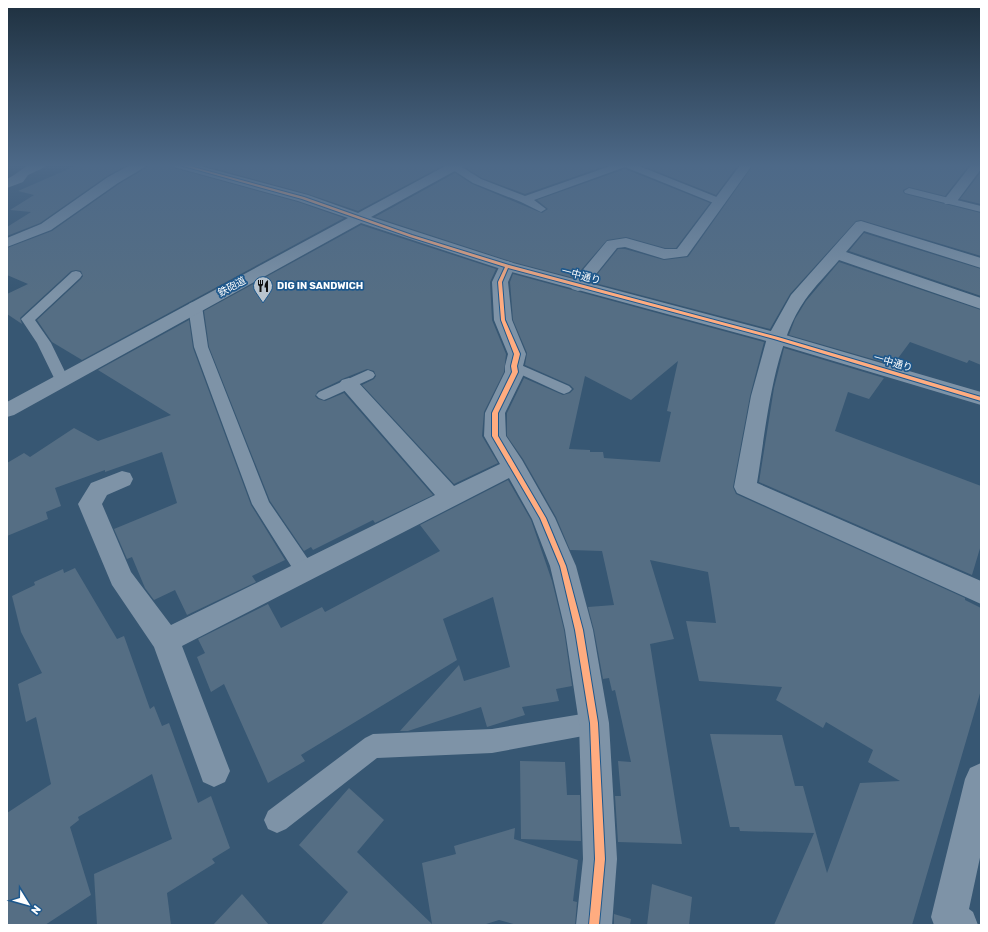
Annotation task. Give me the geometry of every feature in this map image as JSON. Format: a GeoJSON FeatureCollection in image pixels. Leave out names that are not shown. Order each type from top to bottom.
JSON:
{"type":"FeatureCollection","features":[{"type":"Feature","properties":{"kind":"street"},"geometry":{"type":"LineString","coordinates":[[7,243],[46,227],[74,207]]}},
{"type":"Feature","properties":{"kind":"street","name":"一中通り"},"geometry":{"type":"LineString","coordinates":[[330,207],[411,236],[507,266],[776,338],[981,399]]}},
{"type":"Feature","properties":{"kind":"street","name":"鉄砲道"},"geometry":{"type":"LineString","coordinates":[[7,410],[195,306],[379,207]]}},
{"type":"Feature","properties":{"kind":"street"},"geometry":{"type":"LineString","coordinates":[[578,286],[612,244],[626,242],[664,254],[682,253],[716,207]]}},
{"type":"Feature","properties":{"kind":"street"},"geometry":{"type":"LineString","coordinates":[[981,263],[861,224],[797,299],[776,338],[761,396],[745,487],[981,593]]}},
{"type":"Feature","properties":{"kind":"street"},"geometry":{"type":"LineString","coordinates":[[836,254],[981,304]]}},
{"type":"Feature","properties":{"kind":"street"},"geometry":{"type":"LineString","coordinates":[[507,266],[500,282],[504,320],[517,354],[514,366],[515,372],[495,413],[495,436],[514,466],[543,518],[563,566],[579,630],[594,723],[600,859],[594,925]]}},
{"type":"Feature","properties":{"kind":"street"},"geometry":{"type":"LineString","coordinates":[[349,384],[451,498]]}},
{"type":"Feature","properties":{"kind":"street"},"geometry":{"type":"LineString","coordinates":[[166,641],[514,466]]}},
{"type":"Feature","properties":{"kind":"street"},"geometry":{"type":"LineString","coordinates":[[122,479],[99,489],[90,504],[121,578],[166,641],[214,771]]}},
{"type":"Feature","properties":{"kind":"street"},"geometry":{"type":"LineString","coordinates":[[960,925],[949,918],[981,779]]}},
{"type":"Feature","properties":{"kind":"lane"},"geometry":{"type":"LineString","coordinates":[[62,380],[44,343],[28,319],[76,275]]}},
{"type":"Feature","properties":{"kind":"lane"},"geometry":{"type":"LineString","coordinates":[[195,306],[201,347],[260,504],[305,571]]}},
{"type":"Feature","properties":{"kind":"lane"},"geometry":{"type":"LineString","coordinates":[[514,366],[564,389]]}},
{"type":"Feature","properties":{"kind":"lane"},"geometry":{"type":"LineString","coordinates":[[324,395],[368,376]]}},
{"type":"Feature","properties":{"kind":"lane"},"geometry":{"type":"LineString","coordinates":[[277,820],[374,746],[492,741],[594,723]]}},
{"type":"Feature","properties":{"kind":"building"},"geometry":{"type":"Polygon","coordinates":[[[14,207],[62,207],[40,223],[7,236],[7,227],[31,212],[10,210],[14,207]]]}},
{"type":"Feature","properties":{"kind":"building"},"geometry":{"type":"Polygon","coordinates":[[[86,207],[314,207],[344,218],[82,360],[52,342],[37,320],[81,279],[83,276],[81,271],[71,271],[20,318],[22,324],[7,314],[7,294],[28,284],[7,275],[7,248],[52,231],[86,207]]]}},
{"type":"Feature","properties":{"kind":"building"},"geometry":{"type":"Polygon","coordinates":[[[348,207],[365,207],[358,211],[348,207]]]}},
{"type":"Feature","properties":{"kind":"building"},"geometry":{"type":"Polygon","coordinates":[[[392,207],[529,207],[542,213],[548,209],[546,207],[707,207],[676,248],[665,248],[626,237],[607,240],[574,278],[513,262],[375,217],[392,207]]]}},
{"type":"Feature","properties":{"kind":"building"},"geometry":{"type":"Polygon","coordinates":[[[723,207],[959,207],[981,213],[981,256],[861,220],[856,221],[790,294],[770,329],[591,282],[618,249],[625,249],[664,260],[688,257],[723,207]]]}},
{"type":"Feature","properties":{"kind":"building"},"geometry":{"type":"Polygon","coordinates":[[[361,225],[496,269],[490,282],[492,320],[506,354],[504,372],[484,412],[482,436],[498,463],[454,484],[362,385],[374,379],[376,376],[374,371],[367,369],[342,379],[318,391],[315,396],[318,399],[325,401],[344,393],[433,495],[375,523],[373,520],[313,550],[311,547],[304,551],[270,501],[209,347],[204,311],[361,225]]]}},
{"type":"Feature","properties":{"kind":"building"},"geometry":{"type":"Polygon","coordinates":[[[864,233],[981,269],[981,296],[849,251],[864,233]]]}},
{"type":"Feature","properties":{"kind":"building"},"geometry":{"type":"Polygon","coordinates":[[[839,262],[981,310],[981,365],[969,360],[967,363],[910,342],[893,365],[789,335],[795,319],[806,301],[839,262]]]}},
{"type":"Feature","properties":{"kind":"building"},"geometry":{"type":"Polygon","coordinates":[[[513,274],[764,342],[750,396],[733,487],[736,494],[965,598],[965,600],[981,608],[981,690],[912,925],[774,925],[814,833],[740,831],[739,827],[730,827],[710,734],[782,735],[795,786],[803,786],[827,873],[860,783],[900,781],[868,762],[873,750],[826,722],[823,728],[776,700],[782,687],[699,681],[686,621],[716,623],[708,572],[650,560],[674,639],[650,644],[682,844],[618,842],[615,796],[621,796],[618,761],[631,762],[615,690],[612,691],[609,678],[603,679],[588,607],[614,605],[602,551],[570,550],[556,517],[523,459],[507,436],[507,413],[524,378],[563,395],[570,393],[574,389],[570,385],[525,365],[527,353],[513,320],[510,282],[513,274]],[[678,361],[631,400],[585,376],[569,449],[603,452],[604,458],[660,462],[671,412],[667,411],[678,361]]]}},
{"type":"Feature","properties":{"kind":"building"},"geometry":{"type":"Polygon","coordinates":[[[189,320],[193,348],[251,505],[285,560],[252,576],[256,582],[187,615],[175,590],[154,600],[145,588],[132,557],[127,559],[114,529],[177,503],[162,452],[55,488],[61,506],[46,512],[48,519],[7,536],[7,463],[24,453],[30,457],[74,428],[98,441],[171,415],[98,370],[189,320]]]}},
{"type":"Feature","properties":{"kind":"building"},"geometry":{"type":"Polygon","coordinates":[[[784,348],[884,378],[869,399],[848,392],[835,431],[981,486],[981,545],[972,575],[759,482],[774,388],[784,348]]]}},
{"type":"Feature","properties":{"kind":"building"},"geometry":{"type":"Polygon","coordinates":[[[508,480],[531,520],[552,581],[564,630],[572,686],[556,689],[559,701],[522,707],[525,715],[487,727],[481,707],[408,731],[400,731],[459,665],[464,681],[510,667],[493,597],[443,619],[457,660],[301,755],[305,761],[268,783],[224,684],[211,692],[197,657],[205,653],[198,639],[268,604],[281,628],[322,607],[325,612],[440,551],[420,525],[508,480]]]}},
{"type":"Feature","properties":{"kind":"building"},"geometry":{"type":"Polygon","coordinates":[[[75,568],[117,639],[124,636],[150,709],[154,706],[162,726],[169,723],[198,803],[211,796],[230,848],[212,859],[215,863],[167,893],[171,925],[97,925],[94,874],[172,839],[152,774],[78,817],[79,820],[70,827],[91,895],[45,925],[7,925],[7,813],[51,784],[36,717],[26,722],[18,684],[42,673],[21,632],[12,596],[35,585],[34,582],[63,569],[64,573],[75,568]]]}},
{"type":"Feature","properties":{"kind":"building"},"geometry":{"type":"Polygon","coordinates":[[[520,761],[565,762],[567,795],[580,795],[581,841],[521,839],[520,761]]]}},
{"type":"Feature","properties":{"kind":"building"},"geometry":{"type":"Polygon","coordinates":[[[349,788],[384,820],[357,852],[432,924],[422,863],[456,854],[454,846],[515,828],[514,839],[578,860],[573,901],[577,902],[575,925],[517,925],[499,920],[483,925],[321,925],[348,892],[299,845],[349,788]]]}},
{"type":"Feature","properties":{"kind":"building"},"geometry":{"type":"Polygon","coordinates":[[[652,884],[692,897],[689,925],[647,925],[652,884]]]}},
{"type":"Feature","properties":{"kind":"building"},"geometry":{"type":"Polygon","coordinates":[[[242,894],[269,925],[213,925],[242,894]]]}},
{"type":"Feature","properties":{"kind":"building"},"geometry":{"type":"Polygon","coordinates":[[[614,914],[631,919],[630,925],[614,925],[614,914]]]}},
{"type":"Feature","properties":{"kind":"cycle path"},"geometry":{"type":"LineString","coordinates":[[330,207],[411,236],[507,266],[776,338],[981,399]]}},
{"type":"Feature","properties":{"kind":"cycle path"},"geometry":{"type":"LineString","coordinates":[[507,266],[500,282],[503,320],[517,354],[514,366],[515,372],[495,413],[495,436],[543,518],[563,566],[579,630],[594,723],[600,859],[594,925]]}},
{"type":"Feature","properties":{"kind":"place","name":"DIG IN SANDWICH"},"geometry":{"type":"Point","coordinates":[263,303]}}]}
